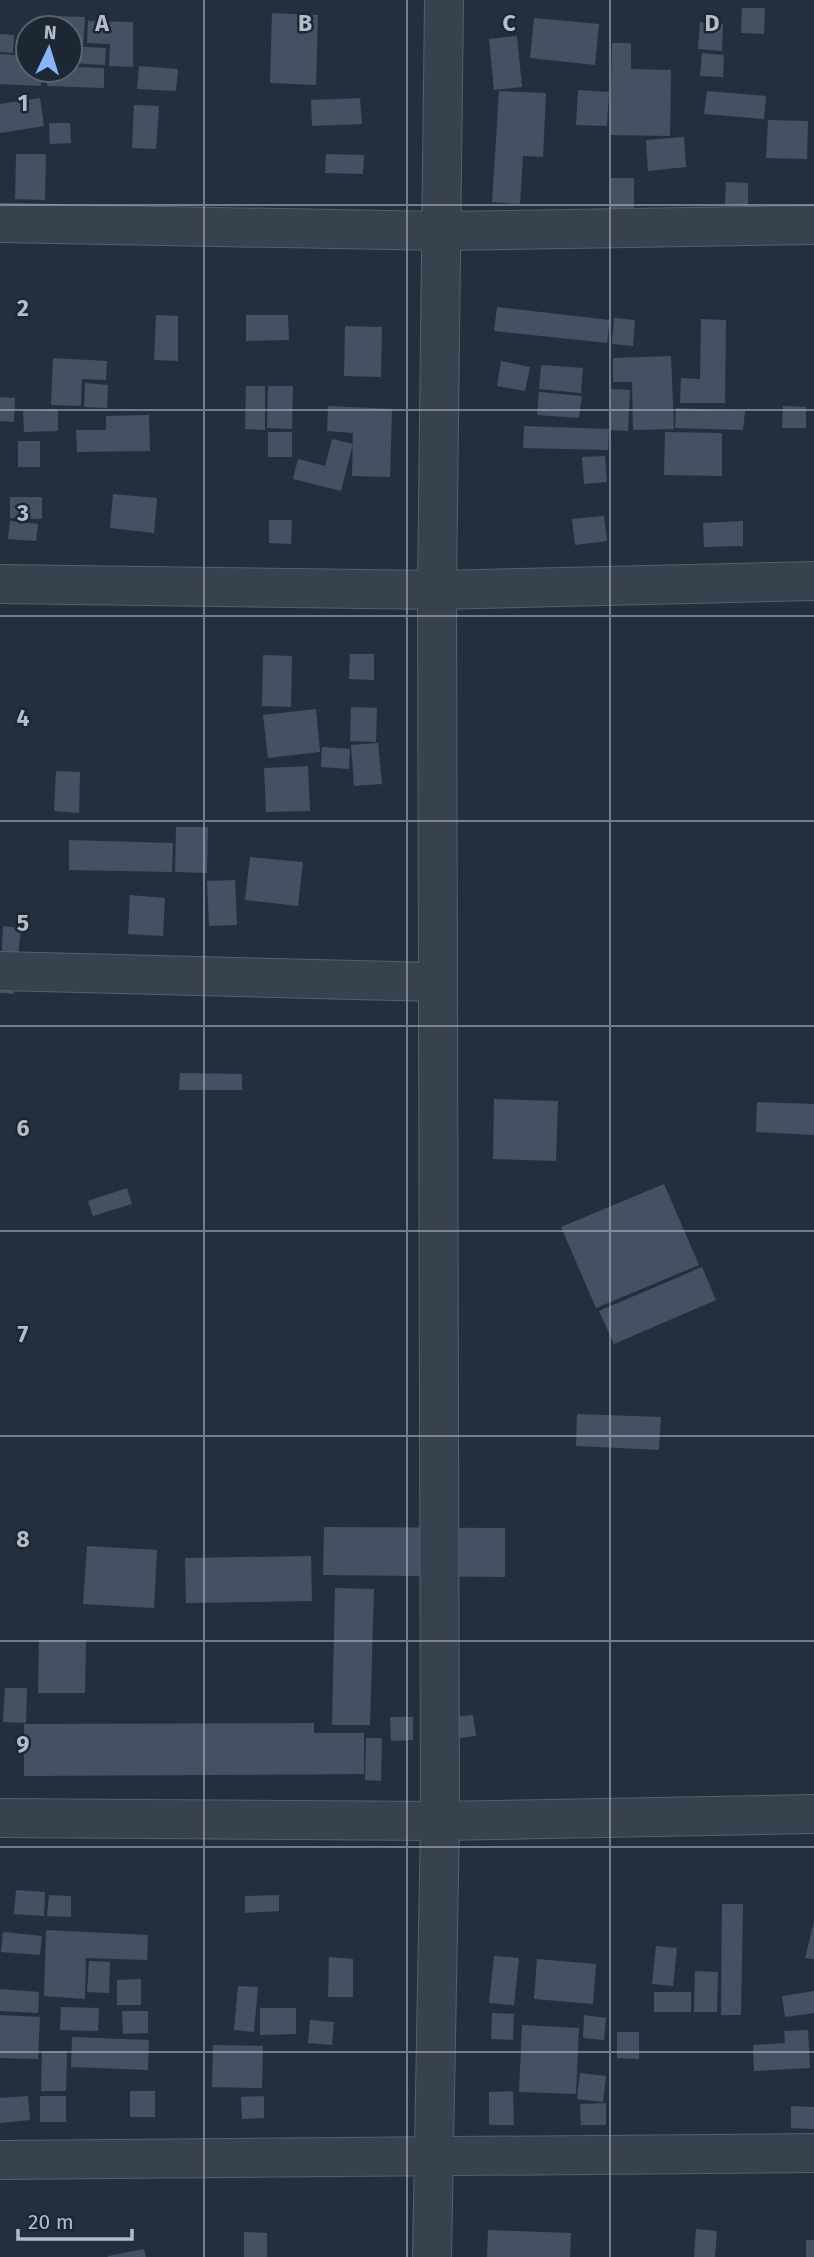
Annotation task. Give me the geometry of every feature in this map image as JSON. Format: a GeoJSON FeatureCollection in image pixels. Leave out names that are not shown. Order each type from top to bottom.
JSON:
{"type":"FeatureCollection","features":[{"type":"Feature","properties":{"kind":"street"},"geometry":{"type":"LineString","coordinates":[[432,2257],[440,1821],[436,982],[437,590],[444,0]]}},
{"type":"Feature","properties":{"kind":"street"},"geometry":{"type":"LineString","coordinates":[[0,223],[442,231],[814,225]]}},
{"type":"Feature","properties":{"kind":"street"},"geometry":{"type":"LineString","coordinates":[[0,584],[437,590],[814,581]]}},
{"type":"Feature","properties":{"kind":"street"},"geometry":{"type":"LineString","coordinates":[[0,971],[436,982]]}},
{"type":"Feature","properties":{"kind":"street"},"geometry":{"type":"LineString","coordinates":[[0,1818],[440,1821],[814,1814]]}},
{"type":"Feature","properties":{"kind":"street"},"geometry":{"type":"LineString","coordinates":[[0,2160],[814,2153]]}},
{"type":"Feature","properties":{"kind":"building"},"geometry":{"type":"Polygon","coordinates":[[[742,8],[765,8],[764,34],[741,33],[742,8]]]}},
{"type":"Feature","properties":{"kind":"building"},"geometry":{"type":"Polygon","coordinates":[[[272,13],[318,15],[316,85],[270,83],[272,13]]]}},
{"type":"Feature","properties":{"kind":"building"},"geometry":{"type":"Polygon","coordinates":[[[534,18],[599,24],[595,65],[530,58],[534,18]]]}},
{"type":"Feature","properties":{"kind":"building"},"geometry":{"type":"Polygon","coordinates":[[[88,21],[133,22],[133,67],[109,66],[110,44],[87,43],[88,21]]]}},
{"type":"Feature","properties":{"kind":"building"},"geometry":{"type":"Polygon","coordinates":[[[700,22],[723,24],[722,51],[698,49],[700,22]]]}},
{"type":"Feature","properties":{"kind":"building"},"geometry":{"type":"Polygon","coordinates":[[[0,34],[14,35],[13,53],[0,52],[0,34]]]}},
{"type":"Feature","properties":{"kind":"building"},"geometry":{"type":"Polygon","coordinates":[[[517,36],[522,87],[494,90],[489,39],[517,36]]]}},
{"type":"Feature","properties":{"kind":"building"},"geometry":{"type":"Polygon","coordinates":[[[612,43],[631,43],[631,69],[671,70],[670,136],[610,135],[612,43]]]}},
{"type":"Feature","properties":{"kind":"building"},"geometry":{"type":"Polygon","coordinates":[[[84,47],[106,48],[105,65],[84,64],[84,47]]]}},
{"type":"Feature","properties":{"kind":"building"},"geometry":{"type":"Polygon","coordinates":[[[702,53],[724,55],[723,77],[700,76],[702,53]]]}},
{"type":"Feature","properties":{"kind":"building"},"geometry":{"type":"Polygon","coordinates":[[[0,54],[14,55],[14,84],[41,86],[0,84],[0,54]]]}},
{"type":"Feature","properties":{"kind":"building"},"geometry":{"type":"Polygon","coordinates":[[[139,66],[178,69],[176,91],[137,89],[139,66]]]}},
{"type":"Feature","properties":{"kind":"building"},"geometry":{"type":"Polygon","coordinates":[[[84,67],[104,68],[104,88],[47,86],[84,84],[84,67]]]}},
{"type":"Feature","properties":{"kind":"building"},"geometry":{"type":"Polygon","coordinates":[[[578,90],[609,92],[607,126],[576,125],[578,90]]]}},
{"type":"Feature","properties":{"kind":"building"},"geometry":{"type":"Polygon","coordinates":[[[499,91],[546,93],[543,157],[523,156],[520,204],[492,202],[499,91]]]}},
{"type":"Feature","properties":{"kind":"building"},"geometry":{"type":"Polygon","coordinates":[[[707,91],[766,96],[764,119],[704,114],[707,91]]]}},
{"type":"Feature","properties":{"kind":"building"},"geometry":{"type":"Polygon","coordinates":[[[40,98],[44,126],[0,133],[0,104],[40,98]]]}},
{"type":"Feature","properties":{"kind":"building"},"geometry":{"type":"Polygon","coordinates":[[[360,98],[362,124],[312,126],[311,100],[360,98]]]}},
{"type":"Feature","properties":{"kind":"building"},"geometry":{"type":"Polygon","coordinates":[[[134,105],[159,106],[156,149],[132,148],[134,105]]]}},
{"type":"Feature","properties":{"kind":"building"},"geometry":{"type":"Polygon","coordinates":[[[768,120],[808,121],[807,159],[766,158],[768,120]]]}},
{"type":"Feature","properties":{"kind":"building"},"geometry":{"type":"Polygon","coordinates":[[[49,123],[70,123],[71,143],[50,144],[49,123]]]}},
{"type":"Feature","properties":{"kind":"building"},"geometry":{"type":"Polygon","coordinates":[[[684,137],[686,167],[648,171],[646,140],[684,137]]]}},
{"type":"Feature","properties":{"kind":"building"},"geometry":{"type":"Polygon","coordinates":[[[16,154],[46,154],[45,200],[15,199],[16,154]]]}},
{"type":"Feature","properties":{"kind":"building"},"geometry":{"type":"Polygon","coordinates":[[[326,154],[364,155],[363,174],[325,173],[326,154]]]}},
{"type":"Feature","properties":{"kind":"building"},"geometry":{"type":"Polygon","coordinates":[[[610,178],[634,178],[634,211],[610,211],[610,178]]]}},
{"type":"Feature","properties":{"kind":"building"},"geometry":{"type":"Polygon","coordinates":[[[726,182],[748,183],[748,205],[725,204],[726,182]]]}},
{"type":"Feature","properties":{"kind":"building"},"geometry":{"type":"Polygon","coordinates":[[[497,307],[610,320],[607,343],[494,331],[497,307]]]}},
{"type":"Feature","properties":{"kind":"building"},"geometry":{"type":"Polygon","coordinates":[[[156,315],[178,316],[178,361],[154,360],[156,315]]]}},
{"type":"Feature","properties":{"kind":"building"},"geometry":{"type":"Polygon","coordinates":[[[246,315],[288,315],[289,340],[246,341],[246,315]]]}},
{"type":"Feature","properties":{"kind":"building"},"geometry":{"type":"Polygon","coordinates":[[[614,318],[635,320],[633,346],[612,344],[614,318]]]}},
{"type":"Feature","properties":{"kind":"building"},"geometry":{"type":"Polygon","coordinates":[[[701,319],[726,320],[725,403],[680,403],[681,378],[700,379],[701,319]]]}},
{"type":"Feature","properties":{"kind":"building"},"geometry":{"type":"Polygon","coordinates":[[[345,326],[382,327],[381,377],[344,376],[345,326]]]}},
{"type":"Feature","properties":{"kind":"building"},"geometry":{"type":"Polygon","coordinates":[[[671,356],[674,429],[633,430],[632,382],[613,382],[613,358],[671,356]]]}},
{"type":"Feature","properties":{"kind":"building"},"geometry":{"type":"Polygon","coordinates":[[[53,358],[107,361],[106,380],[82,379],[81,406],[51,405],[53,358]]]}},
{"type":"Feature","properties":{"kind":"building"},"geometry":{"type":"Polygon","coordinates":[[[501,361],[530,367],[525,391],[497,386],[501,361]]]}},
{"type":"Feature","properties":{"kind":"building"},"geometry":{"type":"Polygon","coordinates":[[[541,365],[583,368],[581,393],[539,389],[541,365]]]}},
{"type":"Feature","properties":{"kind":"building"},"geometry":{"type":"Polygon","coordinates":[[[85,383],[108,385],[107,408],[84,407],[85,383]]]}},
{"type":"Feature","properties":{"kind":"building"},"geometry":{"type":"Polygon","coordinates":[[[246,386],[265,386],[265,430],[245,429],[246,386]]]}},
{"type":"Feature","properties":{"kind":"building"},"geometry":{"type":"Polygon","coordinates":[[[268,386],[293,386],[292,429],[267,428],[268,386]]]}},
{"type":"Feature","properties":{"kind":"building"},"geometry":{"type":"Polygon","coordinates":[[[611,389],[630,390],[628,431],[610,430],[611,389]]]}},
{"type":"Feature","properties":{"kind":"building"},"geometry":{"type":"Polygon","coordinates":[[[539,392],[582,396],[579,418],[537,415],[539,392]]]}},
{"type":"Feature","properties":{"kind":"building"},"geometry":{"type":"Polygon","coordinates":[[[0,397],[15,398],[14,422],[0,421],[0,397]]]}},
{"type":"Feature","properties":{"kind":"building"},"geometry":{"type":"Polygon","coordinates":[[[328,406],[392,409],[390,477],[352,476],[353,433],[327,431],[328,406]]]}},
{"type":"Feature","properties":{"kind":"building"},"geometry":{"type":"Polygon","coordinates":[[[783,406],[806,407],[806,428],[782,428],[783,406]]]}},
{"type":"Feature","properties":{"kind":"building"},"geometry":{"type":"Polygon","coordinates":[[[676,408],[745,411],[743,430],[675,428],[676,408]]]}},
{"type":"Feature","properties":{"kind":"building"},"geometry":{"type":"Polygon","coordinates":[[[58,409],[58,431],[24,432],[23,410],[58,409]]]}},
{"type":"Feature","properties":{"kind":"building"},"geometry":{"type":"Polygon","coordinates":[[[149,415],[150,451],[77,452],[76,430],[106,430],[106,416],[149,415]]]}},
{"type":"Feature","properties":{"kind":"building"},"geometry":{"type":"Polygon","coordinates":[[[524,426],[609,429],[608,450],[523,448],[524,426]]]}},
{"type":"Feature","properties":{"kind":"building"},"geometry":{"type":"Polygon","coordinates":[[[268,432],[292,432],[292,457],[268,457],[268,432]]]}},
{"type":"Feature","properties":{"kind":"building"},"geometry":{"type":"Polygon","coordinates":[[[665,432],[722,433],[722,476],[664,475],[665,432]]]}},
{"type":"Feature","properties":{"kind":"building"},"geometry":{"type":"Polygon","coordinates":[[[332,439],[353,444],[341,491],[293,479],[298,459],[325,466],[332,439]]]}},
{"type":"Feature","properties":{"kind":"building"},"geometry":{"type":"Polygon","coordinates":[[[18,441],[40,441],[40,467],[18,467],[18,441]]]}},
{"type":"Feature","properties":{"kind":"building"},"geometry":{"type":"Polygon","coordinates":[[[605,456],[607,482],[584,484],[582,457],[605,456]]]}},
{"type":"Feature","properties":{"kind":"building"},"geometry":{"type":"Polygon","coordinates":[[[113,494],[157,498],[154,533],[110,528],[113,494]]]}},
{"type":"Feature","properties":{"kind":"building"},"geometry":{"type":"Polygon","coordinates":[[[10,497],[42,497],[42,519],[10,518],[10,497]]]}},
{"type":"Feature","properties":{"kind":"building"},"geometry":{"type":"Polygon","coordinates":[[[604,516],[607,541],[575,545],[572,519],[604,516]]]}},
{"type":"Feature","properties":{"kind":"building"},"geometry":{"type":"Polygon","coordinates":[[[269,520],[292,520],[291,544],[269,543],[269,520]]]}},
{"type":"Feature","properties":{"kind":"building"},"geometry":{"type":"Polygon","coordinates":[[[10,521],[38,524],[36,541],[8,539],[10,521]]]}},
{"type":"Feature","properties":{"kind":"building"},"geometry":{"type":"Polygon","coordinates":[[[743,521],[743,546],[704,547],[703,523],[743,521]]]}},
{"type":"Feature","properties":{"kind":"building"},"geometry":{"type":"Polygon","coordinates":[[[350,654],[374,654],[374,680],[349,679],[350,654]]]}},
{"type":"Feature","properties":{"kind":"building"},"geometry":{"type":"Polygon","coordinates":[[[263,655],[292,656],[291,707],[262,706],[263,655]]]}},
{"type":"Feature","properties":{"kind":"building"},"geometry":{"type":"Polygon","coordinates":[[[351,707],[377,708],[376,742],[350,741],[351,707]]]}},
{"type":"Feature","properties":{"kind":"building"},"geometry":{"type":"Polygon","coordinates":[[[316,709],[320,752],[268,758],[263,715],[316,709]]]}},
{"type":"Feature","properties":{"kind":"building"},"geometry":{"type":"Polygon","coordinates":[[[378,743],[382,784],[354,786],[351,745],[378,743]]]}},
{"type":"Feature","properties":{"kind":"building"},"geometry":{"type":"Polygon","coordinates":[[[322,747],[350,749],[349,769],[321,767],[322,747]]]}},
{"type":"Feature","properties":{"kind":"building"},"geometry":{"type":"Polygon","coordinates":[[[308,766],[310,811],[266,812],[264,768],[308,766]]]}},
{"type":"Feature","properties":{"kind":"building"},"geometry":{"type":"Polygon","coordinates":[[[56,771],[80,772],[79,813],[54,811],[56,771]]]}},
{"type":"Feature","properties":{"kind":"building"},"geometry":{"type":"Polygon","coordinates":[[[176,827],[208,827],[207,873],[175,872],[176,827]]]}},
{"type":"Feature","properties":{"kind":"building"},"geometry":{"type":"Polygon","coordinates":[[[69,840],[173,843],[172,872],[69,870],[69,840]]]}},
{"type":"Feature","properties":{"kind":"building"},"geometry":{"type":"Polygon","coordinates":[[[250,857],[303,862],[298,906],[245,900],[250,857]]]}},
{"type":"Feature","properties":{"kind":"building"},"geometry":{"type":"Polygon","coordinates":[[[235,880],[237,925],[209,926],[207,881],[235,880]]]}},
{"type":"Feature","properties":{"kind":"building"},"geometry":{"type":"Polygon","coordinates":[[[130,895],[165,898],[163,936],[128,934],[130,895]]]}},
{"type":"Feature","properties":{"kind":"building"},"geometry":{"type":"Polygon","coordinates":[[[3,926],[21,928],[14,994],[0,993],[3,926]]]}},
{"type":"Feature","properties":{"kind":"building"},"geometry":{"type":"Polygon","coordinates":[[[180,1073],[242,1074],[242,1090],[179,1090],[180,1073]]]}},
{"type":"Feature","properties":{"kind":"building"},"geometry":{"type":"Polygon","coordinates":[[[494,1099],[558,1101],[556,1161],[493,1159],[494,1099]]]}},
{"type":"Feature","properties":{"kind":"building"},"geometry":{"type":"Polygon","coordinates":[[[757,1102],[814,1104],[814,1135],[756,1132],[757,1102]]]}},
{"type":"Feature","properties":{"kind":"building"},"geometry":{"type":"Polygon","coordinates":[[[664,1184],[699,1265],[596,1308],[561,1227],[664,1184]]]}},
{"type":"Feature","properties":{"kind":"building"},"geometry":{"type":"Polygon","coordinates":[[[127,1188],[132,1204],[93,1216],[88,1201],[127,1188]]]}},
{"type":"Feature","properties":{"kind":"building"},"geometry":{"type":"Polygon","coordinates":[[[702,1267],[716,1300],[614,1344],[599,1311],[702,1267]]]}},
{"type":"Feature","properties":{"kind":"building"},"geometry":{"type":"Polygon","coordinates":[[[577,1414],[661,1417],[659,1450],[576,1446],[577,1414]]]}},
{"type":"Feature","properties":{"kind":"building"},"geometry":{"type":"Polygon","coordinates":[[[324,1527],[505,1528],[505,1577],[323,1575],[324,1527]]]}},
{"type":"Feature","properties":{"kind":"building"},"geometry":{"type":"Polygon","coordinates":[[[87,1546],[157,1550],[154,1608],[83,1604],[87,1546]]]}},
{"type":"Feature","properties":{"kind":"building"},"geometry":{"type":"Polygon","coordinates":[[[311,1556],[312,1601],[186,1603],[185,1558],[311,1556]]]}},
{"type":"Feature","properties":{"kind":"building"},"geometry":{"type":"Polygon","coordinates":[[[335,1588],[374,1589],[370,1725],[332,1725],[335,1588]]]}},
{"type":"Feature","properties":{"kind":"building"},"geometry":{"type":"Polygon","coordinates":[[[39,1640],[86,1640],[85,1693],[38,1693],[39,1640]]]}},
{"type":"Feature","properties":{"kind":"building"},"geometry":{"type":"Polygon","coordinates":[[[5,1688],[27,1688],[26,1723],[3,1722],[5,1688]]]}},
{"type":"Feature","properties":{"kind":"building"},"geometry":{"type":"Polygon","coordinates":[[[473,1715],[476,1736],[453,1739],[452,1717],[473,1715]]]}},
{"type":"Feature","properties":{"kind":"building"},"geometry":{"type":"Polygon","coordinates":[[[390,1717],[413,1717],[413,1740],[391,1741],[390,1717]]]}},
{"type":"Feature","properties":{"kind":"building"},"geometry":{"type":"Polygon","coordinates":[[[314,1723],[314,1733],[364,1733],[364,1774],[24,1776],[24,1724],[314,1723]]]}},
{"type":"Feature","properties":{"kind":"building"},"geometry":{"type":"Polygon","coordinates":[[[366,1738],[382,1738],[381,1781],[365,1780],[366,1738]]]}},
{"type":"Feature","properties":{"kind":"building"},"geometry":{"type":"Polygon","coordinates":[[[16,1890],[45,1892],[44,1916],[14,1914],[16,1890]]]}},
{"type":"Feature","properties":{"kind":"building"},"geometry":{"type":"Polygon","coordinates":[[[49,1895],[71,1896],[71,1917],[47,1916],[49,1895]]]}},
{"type":"Feature","properties":{"kind":"building"},"geometry":{"type":"Polygon","coordinates":[[[279,1895],[279,1911],[245,1913],[245,1896],[279,1895]]]}},
{"type":"Feature","properties":{"kind":"building"},"geometry":{"type":"Polygon","coordinates":[[[722,1904],[743,1904],[741,2015],[721,2015],[722,1904]]]}},
{"type":"Feature","properties":{"kind":"building"},"geometry":{"type":"Polygon","coordinates":[[[814,1922],[814,1959],[805,1958],[814,1922]]]}},
{"type":"Feature","properties":{"kind":"building"},"geometry":{"type":"Polygon","coordinates":[[[46,1930],[148,1935],[147,1960],[86,1958],[85,1999],[44,1996],[46,1930]]]}},
{"type":"Feature","properties":{"kind":"building"},"geometry":{"type":"Polygon","coordinates":[[[3,1932],[42,1936],[40,1955],[1,1952],[3,1932]]]}},
{"type":"Feature","properties":{"kind":"building"},"geometry":{"type":"Polygon","coordinates":[[[656,1946],[677,1948],[673,1986],[652,1984],[656,1946]]]}},
{"type":"Feature","properties":{"kind":"building"},"geometry":{"type":"Polygon","coordinates":[[[494,1956],[519,1958],[514,2005],[489,2003],[494,1956]]]}},
{"type":"Feature","properties":{"kind":"building"},"geometry":{"type":"Polygon","coordinates":[[[329,1957],[353,1959],[353,1997],[328,1997],[329,1957]]]}},
{"type":"Feature","properties":{"kind":"building"},"geometry":{"type":"Polygon","coordinates":[[[537,1959],[596,1964],[593,2004],[534,1999],[537,1959]]]}},
{"type":"Feature","properties":{"kind":"building"},"geometry":{"type":"Polygon","coordinates":[[[89,1961],[110,1962],[109,1993],[87,1992],[89,1961]]]}},
{"type":"Feature","properties":{"kind":"building"},"geometry":{"type":"Polygon","coordinates":[[[695,1971],[718,1972],[717,2012],[694,2012],[695,1971]]]}},
{"type":"Feature","properties":{"kind":"building"},"geometry":{"type":"Polygon","coordinates":[[[141,1979],[141,2005],[117,2005],[117,1980],[141,1979]]]}},
{"type":"Feature","properties":{"kind":"building"},"geometry":{"type":"Polygon","coordinates":[[[238,1986],[258,1987],[254,2032],[234,2030],[238,1986]]]}},
{"type":"Feature","properties":{"kind":"building"},"geometry":{"type":"Polygon","coordinates":[[[0,1989],[39,1992],[38,2013],[0,2011],[0,1989]]]}},
{"type":"Feature","properties":{"kind":"building"},"geometry":{"type":"Polygon","coordinates":[[[814,1991],[814,2013],[785,2017],[782,1996],[814,1991]]]}},
{"type":"Feature","properties":{"kind":"building"},"geometry":{"type":"Polygon","coordinates":[[[654,1992],[691,1992],[691,2012],[654,2012],[654,1992]]]}},
{"type":"Feature","properties":{"kind":"building"},"geometry":{"type":"Polygon","coordinates":[[[61,2007],[99,2008],[98,2031],[60,2030],[61,2007]]]}},
{"type":"Feature","properties":{"kind":"building"},"geometry":{"type":"Polygon","coordinates":[[[260,2008],[296,2008],[296,2034],[260,2035],[260,2008]]]}},
{"type":"Feature","properties":{"kind":"building"},"geometry":{"type":"Polygon","coordinates":[[[122,2011],[148,2011],[148,2033],[123,2034],[122,2011]]]}},
{"type":"Feature","properties":{"kind":"building"},"geometry":{"type":"Polygon","coordinates":[[[492,2013],[514,2014],[513,2040],[491,2039],[492,2013]]]}},
{"type":"Feature","properties":{"kind":"building"},"geometry":{"type":"Polygon","coordinates":[[[0,2015],[40,2017],[38,2059],[0,2058],[0,2015]]]}},
{"type":"Feature","properties":{"kind":"building"},"geometry":{"type":"Polygon","coordinates":[[[584,2015],[606,2018],[604,2040],[583,2038],[584,2015]]]}},
{"type":"Feature","properties":{"kind":"building"},"geometry":{"type":"Polygon","coordinates":[[[310,2020],[334,2022],[332,2045],[308,2043],[310,2020]]]}},
{"type":"Feature","properties":{"kind":"building"},"geometry":{"type":"Polygon","coordinates":[[[522,2025],[579,2028],[576,2094],[519,2092],[522,2025]]]}},
{"type":"Feature","properties":{"kind":"building"},"geometry":{"type":"Polygon","coordinates":[[[808,2030],[810,2068],[754,2071],[753,2045],[785,2043],[784,2031],[808,2030]]]}},
{"type":"Feature","properties":{"kind":"building"},"geometry":{"type":"Polygon","coordinates":[[[617,2032],[639,2032],[639,2059],[617,2058],[617,2032]]]}},
{"type":"Feature","properties":{"kind":"building"},"geometry":{"type":"Polygon","coordinates":[[[72,2037],[149,2040],[148,2070],[71,2067],[72,2037]]]}},
{"type":"Feature","properties":{"kind":"building"},"geometry":{"type":"Polygon","coordinates":[[[213,2045],[263,2046],[262,2088],[212,2087],[213,2045]]]}},
{"type":"Feature","properties":{"kind":"building"},"geometry":{"type":"Polygon","coordinates":[[[42,2051],[67,2051],[66,2091],[41,2091],[42,2051]]]}},
{"type":"Feature","properties":{"kind":"building"},"geometry":{"type":"Polygon","coordinates":[[[580,2073],[606,2076],[603,2102],[577,2099],[580,2073]]]}},
{"type":"Feature","properties":{"kind":"building"},"geometry":{"type":"Polygon","coordinates":[[[130,2091],[155,2091],[155,2117],[130,2117],[130,2091]]]}},
{"type":"Feature","properties":{"kind":"building"},"geometry":{"type":"Polygon","coordinates":[[[513,2091],[514,2125],[489,2125],[489,2092],[513,2091]]]}},
{"type":"Feature","properties":{"kind":"building"},"geometry":{"type":"Polygon","coordinates":[[[28,2096],[30,2120],[0,2123],[0,2098],[28,2096]]]}},
{"type":"Feature","properties":{"kind":"building"},"geometry":{"type":"Polygon","coordinates":[[[40,2096],[66,2096],[66,2122],[40,2122],[40,2096]]]}},
{"type":"Feature","properties":{"kind":"building"},"geometry":{"type":"Polygon","coordinates":[[[264,2096],[264,2118],[242,2119],[241,2097],[264,2096]]]}},
{"type":"Feature","properties":{"kind":"building"},"geometry":{"type":"Polygon","coordinates":[[[606,2103],[606,2125],[581,2125],[580,2104],[606,2103]]]}},
{"type":"Feature","properties":{"kind":"building"},"geometry":{"type":"Polygon","coordinates":[[[791,2106],[814,2107],[814,2129],[791,2128],[791,2106]]]}},
{"type":"Feature","properties":{"kind":"building"},"geometry":{"type":"Polygon","coordinates":[[[696,2229],[717,2231],[715,2257],[694,2257],[696,2229]]]}},
{"type":"Feature","properties":{"kind":"building"},"geometry":{"type":"Polygon","coordinates":[[[488,2230],[571,2233],[570,2257],[487,2257],[488,2230]]]}},
{"type":"Feature","properties":{"kind":"building"},"geometry":{"type":"Polygon","coordinates":[[[244,2232],[267,2233],[267,2257],[244,2257],[244,2232]]]}},
{"type":"Feature","properties":{"kind":"building"},"geometry":{"type":"Polygon","coordinates":[[[806,2240],[814,2240],[814,2257],[806,2257],[806,2240]]]}},
{"type":"Feature","properties":{"kind":"building"},"geometry":{"type":"Polygon","coordinates":[[[144,2249],[146,2257],[108,2257],[108,2256],[144,2249]]]}}]}
